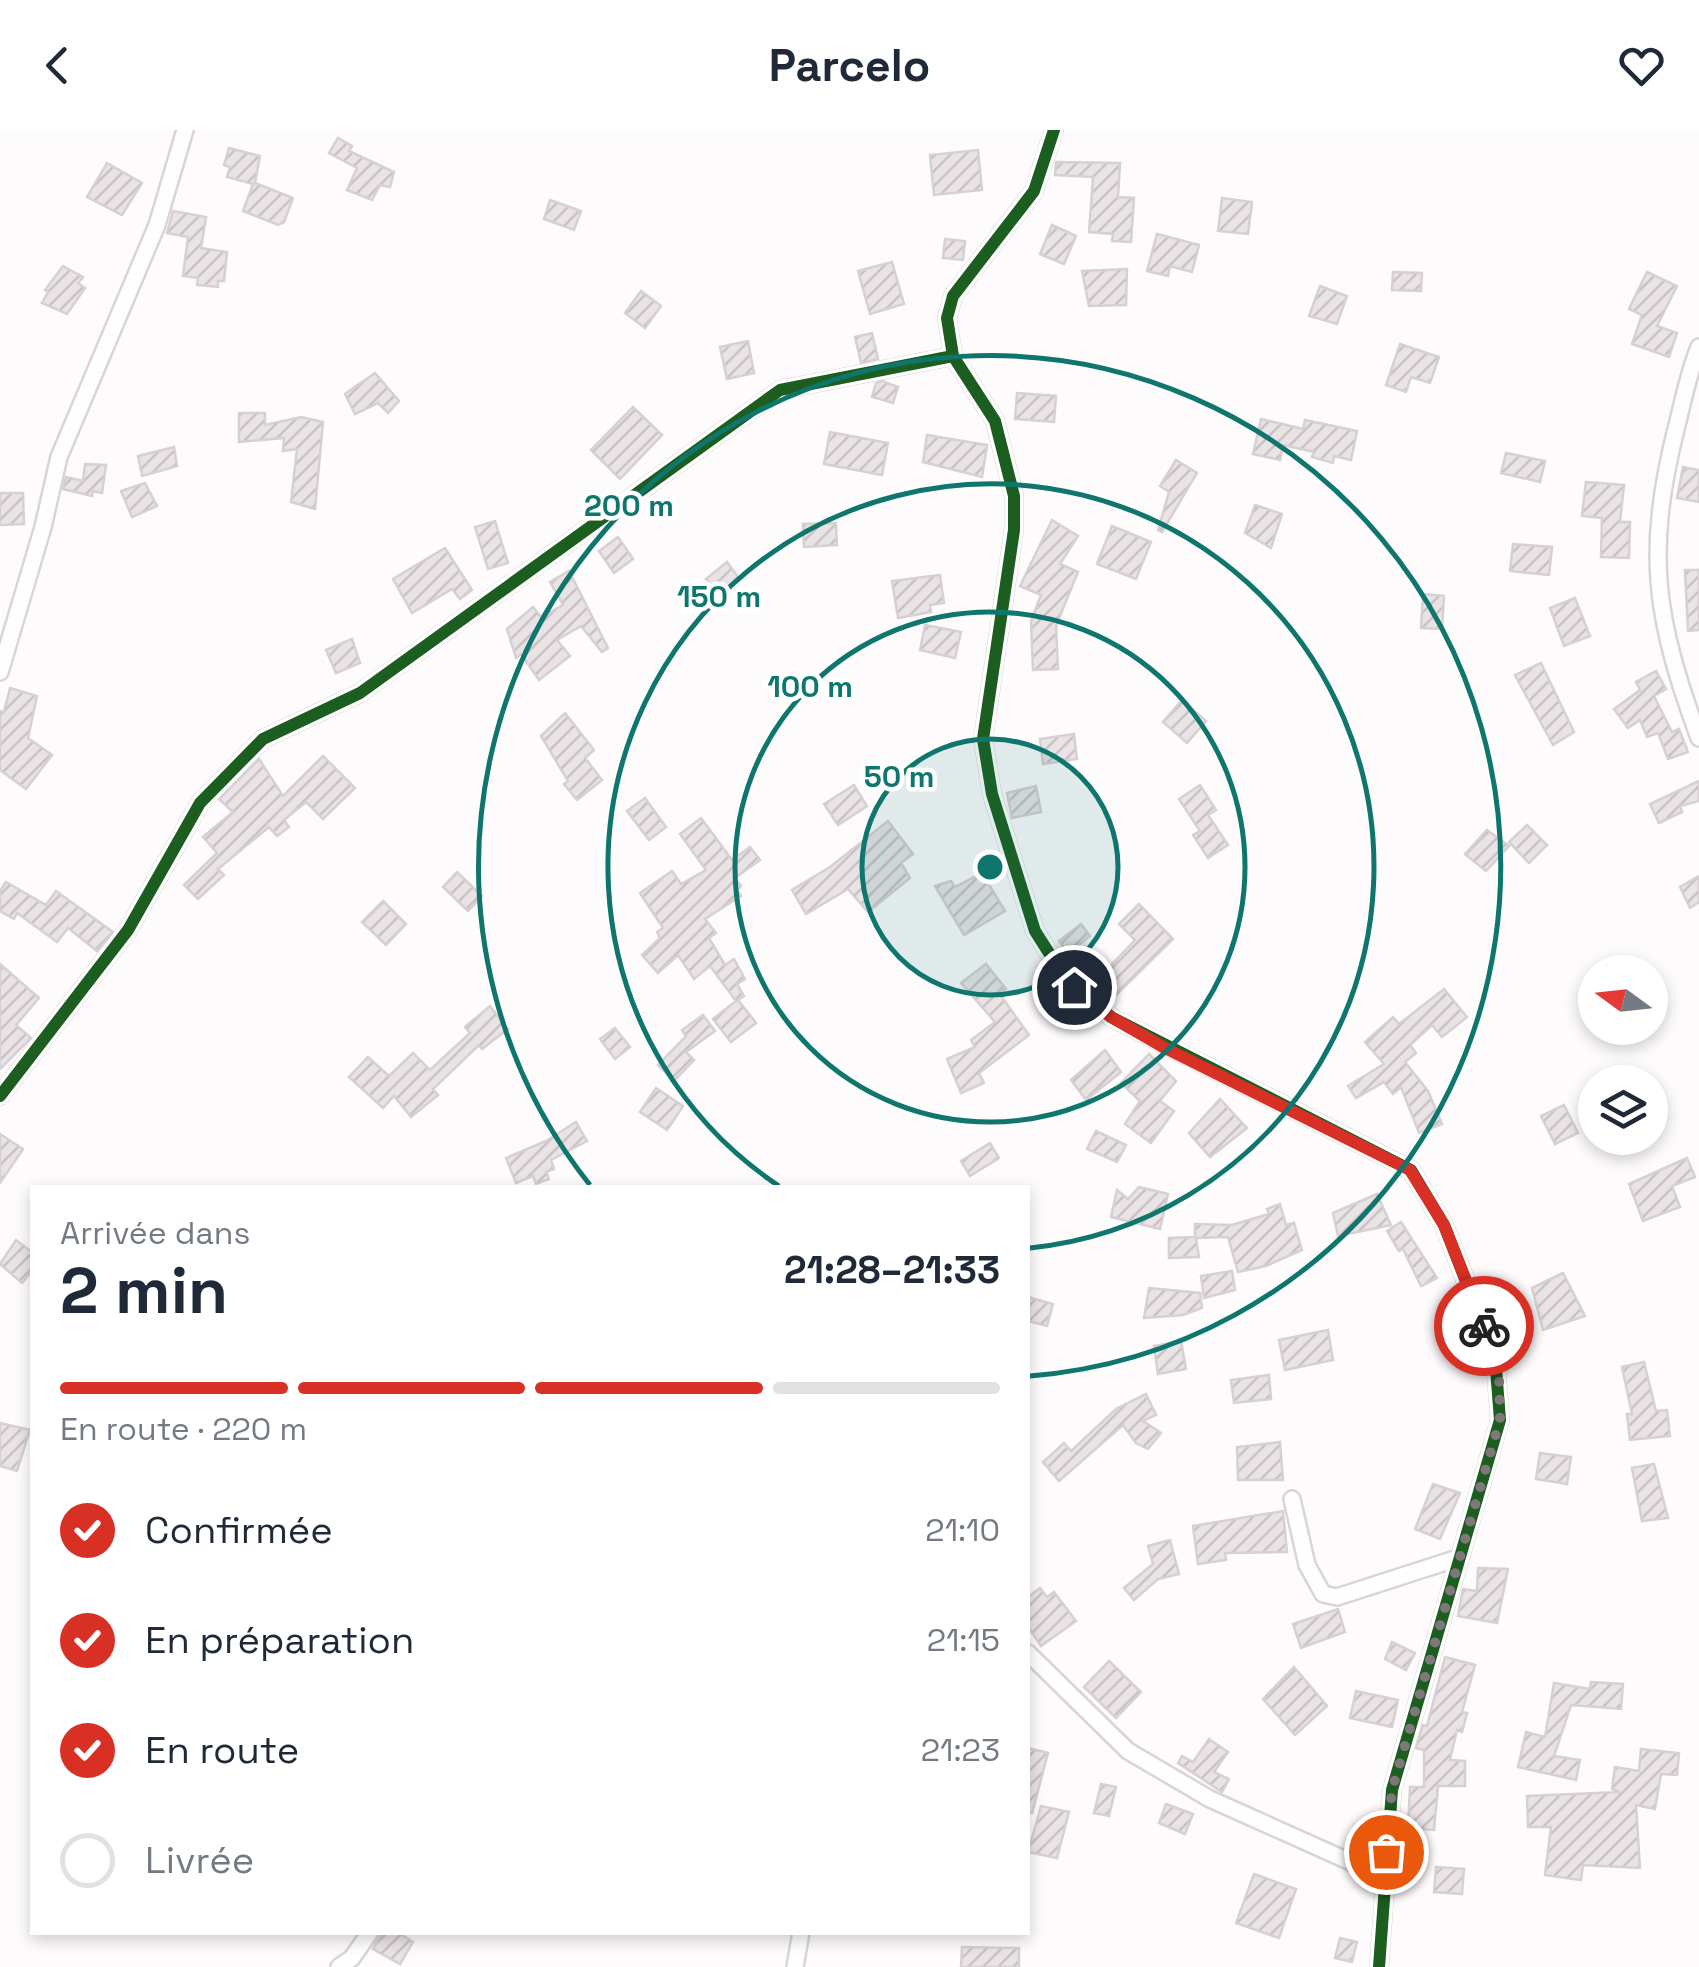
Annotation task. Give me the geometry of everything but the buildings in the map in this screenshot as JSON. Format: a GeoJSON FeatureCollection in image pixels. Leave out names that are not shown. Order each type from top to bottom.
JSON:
{"type":"FeatureCollection","features":[{"type":"Feature","properties":{"kind":"street"},"geometry":{"type":"LineString","coordinates":[[0,672],[43,527],[59,457],[156,224],[184,130]]}},
{"type":"Feature","properties":{"kind":"street"},"geometry":{"type":"LineString","coordinates":[[1054,130],[1034,190],[953,296],[946,318],[953,356],[994,421],[1014,496],[1014,530],[996,624],[983,740],[992,794],[1035,931],[1063,976],[1111,1017],[1258,1096],[1397,1162],[1420,1182],[1444,1225],[1499,1374],[1500,1420],[1392,1790],[1378,1967]]}},
{"type":"Feature","properties":{"kind":"street"},"geometry":{"type":"LineString","coordinates":[[1699,348],[1658,500],[1656,566],[1674,670],[1699,738]]}},
{"type":"Feature","properties":{"kind":"street"},"geometry":{"type":"LineString","coordinates":[[0,1096],[128,930],[200,803],[263,739],[360,693],[780,390],[953,356]]}},
{"type":"Feature","properties":{"kind":"street"},"geometry":{"type":"LineString","coordinates":[[1292,1499],[1314,1584],[1328,1596],[1337,1597],[1458,1558]]}},
{"type":"Feature","properties":{"kind":"street"},"geometry":{"type":"LineString","coordinates":[[1030,1655],[1128,1752],[1210,1799],[1384,1877]]}},
{"type":"Feature","properties":{"kind":"street"},"geometry":{"type":"LineString","coordinates":[[339,1967],[367,1935]]}},
{"type":"Feature","properties":{"kind":"street"},"geometry":{"type":"LineString","coordinates":[[795,1967],[800,1935]]}},
{"type":"Feature","properties":{"kind":"cycle path"},"geometry":{"type":"LineString","coordinates":[[1054,130],[1034,191],[953,296],[947,318],[953,356],[995,421],[1014,496],[1014,530],[983,739],[992,794],[1035,931],[1063,975],[1111,1017],[1411,1170],[1444,1225],[1495,1356],[1500,1420],[1392,1790],[1379,1967]]}},
{"type":"Feature","properties":{"kind":"cycle path"},"geometry":{"type":"LineString","coordinates":[[0,1096],[128,930],[200,803],[263,739],[360,693],[780,390],[953,356]]}},
{"type":"Feature","properties":{"kind":"way so far"},"geometry":{"type":"LineString","coordinates":[[1386,1852],[1392,1790],[1500,1420],[1499,1374],[1484,1326]]}},
{"type":"Feature","properties":{"kind":"route"},"geometry":{"type":"LineString","coordinates":[[1074,987],[1111,1017],[1165,1048],[1410,1170],[1444,1225],[1484,1326]]}}]}
